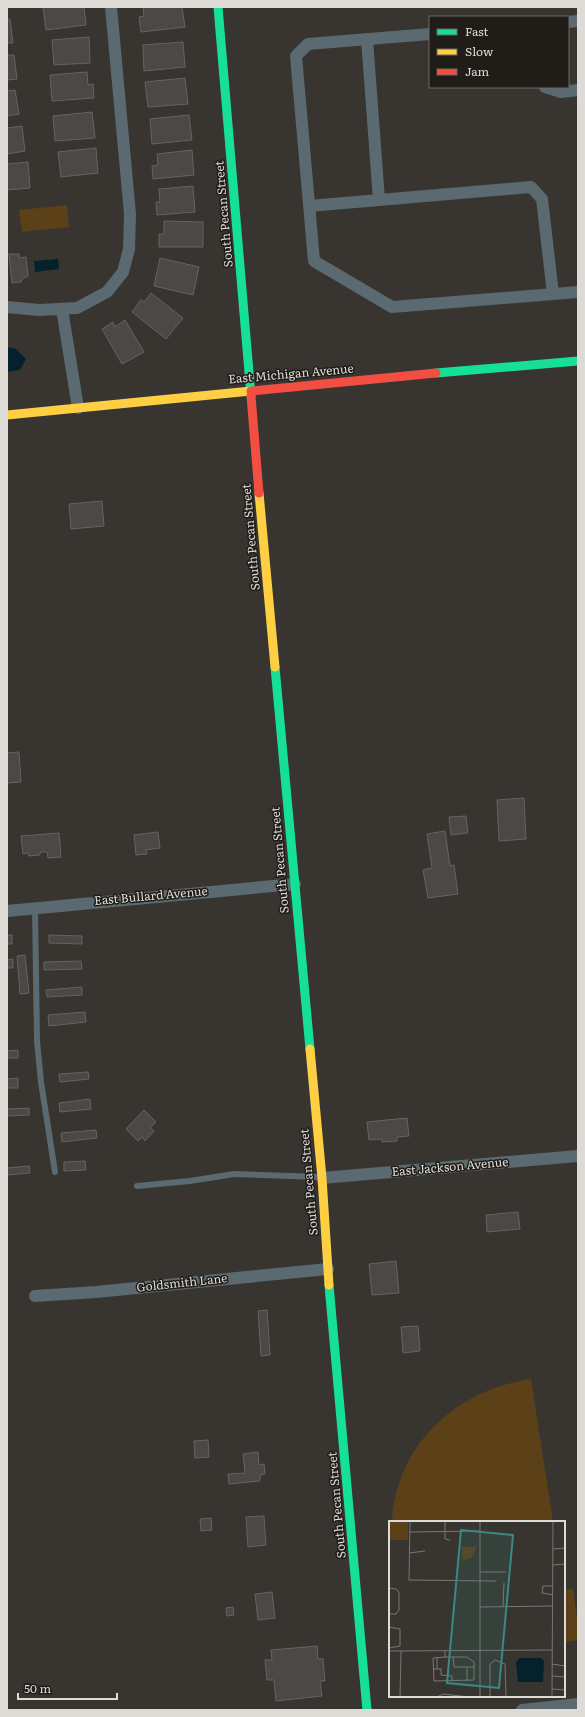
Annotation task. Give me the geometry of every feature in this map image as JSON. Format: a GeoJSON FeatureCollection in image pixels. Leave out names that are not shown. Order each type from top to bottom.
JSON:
{"type":"FeatureCollection","features":[{"type":"Feature","properties":{"kind":"street"},"geometry":{"type":"LineString","coordinates":[[7,306],[39,310],[77,308],[107,292],[124,272],[129,249],[130,214],[111,7]]}},
{"type":"Feature","properties":{"kind":"street","name":"South Pecan Street"},"geometry":{"type":"LineString","coordinates":[[218,7],[258,483],[322,1178],[328,1269],[367,1710]]}},
{"type":"Feature","properties":{"kind":"street"},"geometry":{"type":"LineString","coordinates":[[429,34],[308,44],[296,56],[314,261],[392,307],[578,292]]}},
{"type":"Feature","properties":{"kind":"street"},"geometry":{"type":"LineString","coordinates":[[367,39],[379,200]]}},
{"type":"Feature","properties":{"kind":"street"},"geometry":{"type":"LineString","coordinates":[[549,88],[561,92],[578,90]]}},
{"type":"Feature","properties":{"kind":"street"},"geometry":{"type":"LineString","coordinates":[[309,206],[530,188],[542,199],[553,294]]}},
{"type":"Feature","properties":{"kind":"street"},"geometry":{"type":"LineString","coordinates":[[62,309],[78,408]]}},
{"type":"Feature","properties":{"kind":"street","name":"East Michigan Avenue"},"geometry":{"type":"LineString","coordinates":[[7,415],[251,390],[578,361]]}},
{"type":"Feature","properties":{"kind":"street","name":"East Bullard Avenue"},"geometry":{"type":"LineString","coordinates":[[7,911],[295,884]]}},
{"type":"Feature","properties":{"kind":"street","name":"East Jackson Avenue"},"geometry":{"type":"LineString","coordinates":[[322,1178],[578,1156]]}},
{"type":"Feature","properties":{"kind":"street","name":"Goldsmith Lane"},"geometry":{"type":"LineString","coordinates":[[35,1296],[96,1292],[328,1269]]}},
{"type":"Feature","properties":{"kind":"street"},"geometry":{"type":"LineString","coordinates":[[522,1710],[578,1704]]}},
{"type":"Feature","properties":{"kind":"lane"},"geometry":{"type":"LineString","coordinates":[[35,908],[37,1041],[41,1082],[55,1172]]}},
{"type":"Feature","properties":{"kind":"lane"},"geometry":{"type":"LineString","coordinates":[[137,1186],[190,1181],[234,1174],[322,1178]]}},
{"type":"Feature","properties":{"kind":"shaded area"},"geometry":{"type":"Polygon","coordinates":[[[67,205],[69,227],[22,232],[19,210],[67,205]]]}},
{"type":"Feature","properties":{"kind":"shaded area"},"geometry":{"type":"Polygon","coordinates":[[[531,1379],[553,1521],[392,1521],[396,1494],[405,1468],[418,1445],[435,1425],[456,1409],[479,1395],[504,1385],[531,1379]]]}},
{"type":"Feature","properties":{"kind":"shaded area"},"geometry":{"type":"Polygon","coordinates":[[[573,1589],[578,1626],[578,1640],[565,1642],[565,1590],[573,1589]]]}},
{"type":"Feature","properties":{"kind":"water"},"geometry":{"type":"Polygon","coordinates":[[[58,259],[59,269],[35,272],[34,261],[58,259]]]}},
{"type":"Feature","properties":{"kind":"water"},"geometry":{"type":"Polygon","coordinates":[[[7,347],[16,349],[26,359],[20,370],[7,372],[7,347]]]}},
{"type":"Feature","properties":{"kind":"building"},"geometry":{"type":"Polygon","coordinates":[[[43,7],[84,7],[86,25],[46,30],[43,7]]]}},
{"type":"Feature","properties":{"kind":"building"},"geometry":{"type":"Polygon","coordinates":[[[143,7],[182,7],[185,27],[141,32],[139,17],[144,16],[143,7]]]}},
{"type":"Feature","properties":{"kind":"building"},"geometry":{"type":"Polygon","coordinates":[[[7,19],[10,19],[13,43],[7,43],[7,19]]]}},
{"type":"Feature","properties":{"kind":"building"},"geometry":{"type":"Polygon","coordinates":[[[89,37],[90,63],[54,65],[52,40],[89,37]]]}},
{"type":"Feature","properties":{"kind":"building"},"geometry":{"type":"Polygon","coordinates":[[[183,42],[185,67],[144,71],[143,45],[183,42]]]}},
{"type":"Feature","properties":{"kind":"building"},"geometry":{"type":"Polygon","coordinates":[[[7,55],[14,55],[17,79],[7,80],[7,55]]]}},
{"type":"Feature","properties":{"kind":"building"},"geometry":{"type":"Polygon","coordinates":[[[87,72],[88,85],[93,84],[94,98],[52,101],[50,75],[87,72]]]}},
{"type":"Feature","properties":{"kind":"building"},"geometry":{"type":"Polygon","coordinates":[[[185,78],[188,104],[148,107],[145,82],[185,78]]]}},
{"type":"Feature","properties":{"kind":"building"},"geometry":{"type":"Polygon","coordinates":[[[15,90],[19,114],[7,116],[7,91],[15,90]]]}},
{"type":"Feature","properties":{"kind":"building"},"geometry":{"type":"Polygon","coordinates":[[[92,112],[95,138],[55,141],[53,116],[92,112]]]}},
{"type":"Feature","properties":{"kind":"building"},"geometry":{"type":"Polygon","coordinates":[[[189,115],[192,140],[152,144],[150,119],[189,115]]]}},
{"type":"Feature","properties":{"kind":"building"},"geometry":{"type":"Polygon","coordinates":[[[22,126],[25,151],[7,154],[7,128],[22,126]]]}},
{"type":"Feature","properties":{"kind":"building"},"geometry":{"type":"Polygon","coordinates":[[[96,148],[98,173],[61,177],[58,152],[96,148]]]}},
{"type":"Feature","properties":{"kind":"building"},"geometry":{"type":"Polygon","coordinates":[[[192,150],[194,175],[153,179],[152,166],[158,165],[157,154],[192,150]]]}},
{"type":"Feature","properties":{"kind":"building"},"geometry":{"type":"Polygon","coordinates":[[[28,162],[30,188],[7,190],[7,164],[28,162]]]}},
{"type":"Feature","properties":{"kind":"building"},"geometry":{"type":"Polygon","coordinates":[[[193,186],[195,212],[157,215],[156,202],[160,202],[159,189],[193,186]]]}},
{"type":"Feature","properties":{"kind":"building"},"geometry":{"type":"Polygon","coordinates":[[[164,221],[203,222],[203,247],[159,247],[159,234],[164,234],[164,221]]]}},
{"type":"Feature","properties":{"kind":"building"},"geometry":{"type":"Polygon","coordinates":[[[9,254],[19,254],[19,258],[26,257],[28,276],[22,279],[21,282],[12,283],[9,254]]]}},
{"type":"Feature","properties":{"kind":"building"},"geometry":{"type":"Polygon","coordinates":[[[160,258],[199,267],[193,295],[154,286],[160,258]]]}},
{"type":"Feature","properties":{"kind":"building"},"geometry":{"type":"Polygon","coordinates":[[[151,293],[183,318],[166,339],[132,312],[141,300],[144,302],[151,293]]]}},
{"type":"Feature","properties":{"kind":"building"},"geometry":{"type":"Polygon","coordinates":[[[125,320],[144,352],[122,364],[102,329],[113,322],[115,327],[125,320]]]}},
{"type":"Feature","properties":{"kind":"building"},"geometry":{"type":"Polygon","coordinates":[[[102,501],[104,526],[71,529],[69,504],[102,501]]]}},
{"type":"Feature","properties":{"kind":"building"},"geometry":{"type":"Polygon","coordinates":[[[19,752],[21,782],[7,783],[7,753],[19,752]]]}},
{"type":"Feature","properties":{"kind":"building"},"geometry":{"type":"Polygon","coordinates":[[[524,798],[526,839],[499,841],[497,800],[524,798]]]}},
{"type":"Feature","properties":{"kind":"building"},"geometry":{"type":"Polygon","coordinates":[[[466,816],[468,833],[451,835],[449,817],[466,816]]]}},
{"type":"Feature","properties":{"kind":"building"},"geometry":{"type":"Polygon","coordinates":[[[445,831],[450,866],[454,865],[458,894],[428,898],[423,870],[432,868],[427,834],[445,831]]]}},
{"type":"Feature","properties":{"kind":"building"},"geometry":{"type":"Polygon","coordinates":[[[158,832],[160,848],[146,850],[147,854],[136,855],[134,835],[158,832]]]}},
{"type":"Feature","properties":{"kind":"building"},"geometry":{"type":"Polygon","coordinates":[[[59,833],[61,857],[48,858],[47,852],[40,852],[40,855],[29,856],[28,853],[23,854],[21,836],[59,833]]]}},
{"type":"Feature","properties":{"kind":"building"},"geometry":{"type":"Polygon","coordinates":[[[7,935],[12,935],[12,944],[7,944],[7,935]]]}},
{"type":"Feature","properties":{"kind":"building"},"geometry":{"type":"Polygon","coordinates":[[[49,935],[82,936],[82,944],[49,943],[49,935]]]}},
{"type":"Feature","properties":{"kind":"building"},"geometry":{"type":"Polygon","coordinates":[[[25,955],[29,993],[20,994],[17,956],[25,955]]]}},
{"type":"Feature","properties":{"kind":"building"},"geometry":{"type":"Polygon","coordinates":[[[13,959],[13,968],[7,968],[7,960],[13,959]]]}},
{"type":"Feature","properties":{"kind":"building"},"geometry":{"type":"Polygon","coordinates":[[[81,961],[82,969],[44,970],[44,962],[81,961]]]}},
{"type":"Feature","properties":{"kind":"building"},"geometry":{"type":"Polygon","coordinates":[[[82,987],[82,995],[47,997],[46,990],[82,987]]]}},
{"type":"Feature","properties":{"kind":"building"},"geometry":{"type":"Polygon","coordinates":[[[85,1012],[86,1022],[49,1026],[48,1015],[85,1012]]]}},
{"type":"Feature","properties":{"kind":"building"},"geometry":{"type":"Polygon","coordinates":[[[18,1050],[18,1058],[7,1058],[7,1051],[18,1050]]]}},
{"type":"Feature","properties":{"kind":"building"},"geometry":{"type":"Polygon","coordinates":[[[88,1072],[89,1079],[60,1082],[59,1074],[88,1072]]]}},
{"type":"Feature","properties":{"kind":"building"},"geometry":{"type":"Polygon","coordinates":[[[18,1078],[18,1088],[7,1088],[7,1079],[18,1078]]]}},
{"type":"Feature","properties":{"kind":"building"},"geometry":{"type":"Polygon","coordinates":[[[90,1099],[91,1109],[60,1112],[59,1103],[90,1099]]]}},
{"type":"Feature","properties":{"kind":"building"},"geometry":{"type":"Polygon","coordinates":[[[29,1108],[29,1115],[7,1116],[7,1109],[29,1108]]]}},
{"type":"Feature","properties":{"kind":"building"},"geometry":{"type":"Polygon","coordinates":[[[144,1110],[156,1122],[150,1128],[154,1131],[145,1141],[142,1137],[138,1141],[126,1129],[144,1110]]]}},
{"type":"Feature","properties":{"kind":"building"},"geometry":{"type":"Polygon","coordinates":[[[407,1118],[409,1136],[397,1137],[397,1141],[382,1142],[382,1139],[369,1140],[367,1122],[407,1118]]]}},
{"type":"Feature","properties":{"kind":"building"},"geometry":{"type":"Polygon","coordinates":[[[96,1130],[97,1138],[62,1142],[61,1133],[96,1130]]]}},
{"type":"Feature","properties":{"kind":"building"},"geometry":{"type":"Polygon","coordinates":[[[85,1161],[86,1170],[64,1171],[64,1162],[85,1161]]]}},
{"type":"Feature","properties":{"kind":"building"},"geometry":{"type":"Polygon","coordinates":[[[29,1166],[30,1173],[7,1175],[7,1168],[29,1166]]]}},
{"type":"Feature","properties":{"kind":"building"},"geometry":{"type":"Polygon","coordinates":[[[518,1212],[520,1229],[487,1232],[486,1215],[518,1212]]]}},
{"type":"Feature","properties":{"kind":"building"},"geometry":{"type":"Polygon","coordinates":[[[396,1261],[399,1293],[372,1295],[369,1264],[396,1261]]]}},
{"type":"Feature","properties":{"kind":"building"},"geometry":{"type":"Polygon","coordinates":[[[267,1310],[270,1355],[261,1356],[258,1311],[267,1310]]]}},
{"type":"Feature","properties":{"kind":"building"},"geometry":{"type":"Polygon","coordinates":[[[418,1326],[420,1351],[403,1353],[401,1327],[418,1326]]]}},
{"type":"Feature","properties":{"kind":"building"},"geometry":{"type":"Polygon","coordinates":[[[208,1440],[209,1457],[195,1458],[194,1441],[208,1440]]]}},
{"type":"Feature","properties":{"kind":"building"},"geometry":{"type":"Polygon","coordinates":[[[258,1452],[259,1465],[264,1464],[265,1474],[260,1475],[260,1481],[229,1484],[228,1474],[245,1473],[243,1454],[258,1452]]]}},
{"type":"Feature","properties":{"kind":"building"},"geometry":{"type":"Polygon","coordinates":[[[264,1516],[266,1545],[248,1547],[246,1517],[264,1516]]]}},
{"type":"Feature","properties":{"kind":"building"},"geometry":{"type":"Polygon","coordinates":[[[211,1518],[212,1530],[201,1531],[200,1519],[211,1518]]]}},
{"type":"Feature","properties":{"kind":"building"},"geometry":{"type":"Polygon","coordinates":[[[272,1592],[275,1618],[258,1620],[255,1594],[272,1592]]]}},
{"type":"Feature","properties":{"kind":"building"},"geometry":{"type":"Polygon","coordinates":[[[233,1607],[234,1615],[227,1616],[226,1608],[233,1607]]]}},
{"type":"Feature","properties":{"kind":"building"},"geometry":{"type":"Polygon","coordinates":[[[317,1646],[318,1659],[323,1659],[325,1681],[320,1681],[322,1696],[276,1701],[274,1680],[267,1680],[265,1660],[272,1660],[271,1650],[317,1646]]]}},
{"type":"Feature","properties":{"kind":"traffic: fast"},"geometry":{"type":"LineString","coordinates":[[218,7],[251,396]]}},
{"type":"Feature","properties":{"kind":"traffic: fast"},"geometry":{"type":"LineString","coordinates":[[436,373],[578,361]]}},
{"type":"Feature","properties":{"kind":"traffic: fast"},"geometry":{"type":"LineString","coordinates":[[275,667],[310,1049]]}},
{"type":"Feature","properties":{"kind":"traffic: fast"},"geometry":{"type":"LineString","coordinates":[[329,1285],[367,1710]]}},
{"type":"Feature","properties":{"kind":"traffic: slow"},"geometry":{"type":"LineString","coordinates":[[7,415],[251,391]]}},
{"type":"Feature","properties":{"kind":"traffic: slow"},"geometry":{"type":"LineString","coordinates":[[259,493],[275,667]]}},
{"type":"Feature","properties":{"kind":"traffic: slow"},"geometry":{"type":"LineString","coordinates":[[310,1049],[322,1178],[329,1285]]}},
{"type":"Feature","properties":{"kind":"traffic: jam"},"geometry":{"type":"LineString","coordinates":[[251,391],[436,373]]}},
{"type":"Feature","properties":{"kind":"traffic: jam"},"geometry":{"type":"LineString","coordinates":[[251,396],[259,493]]}}]}
